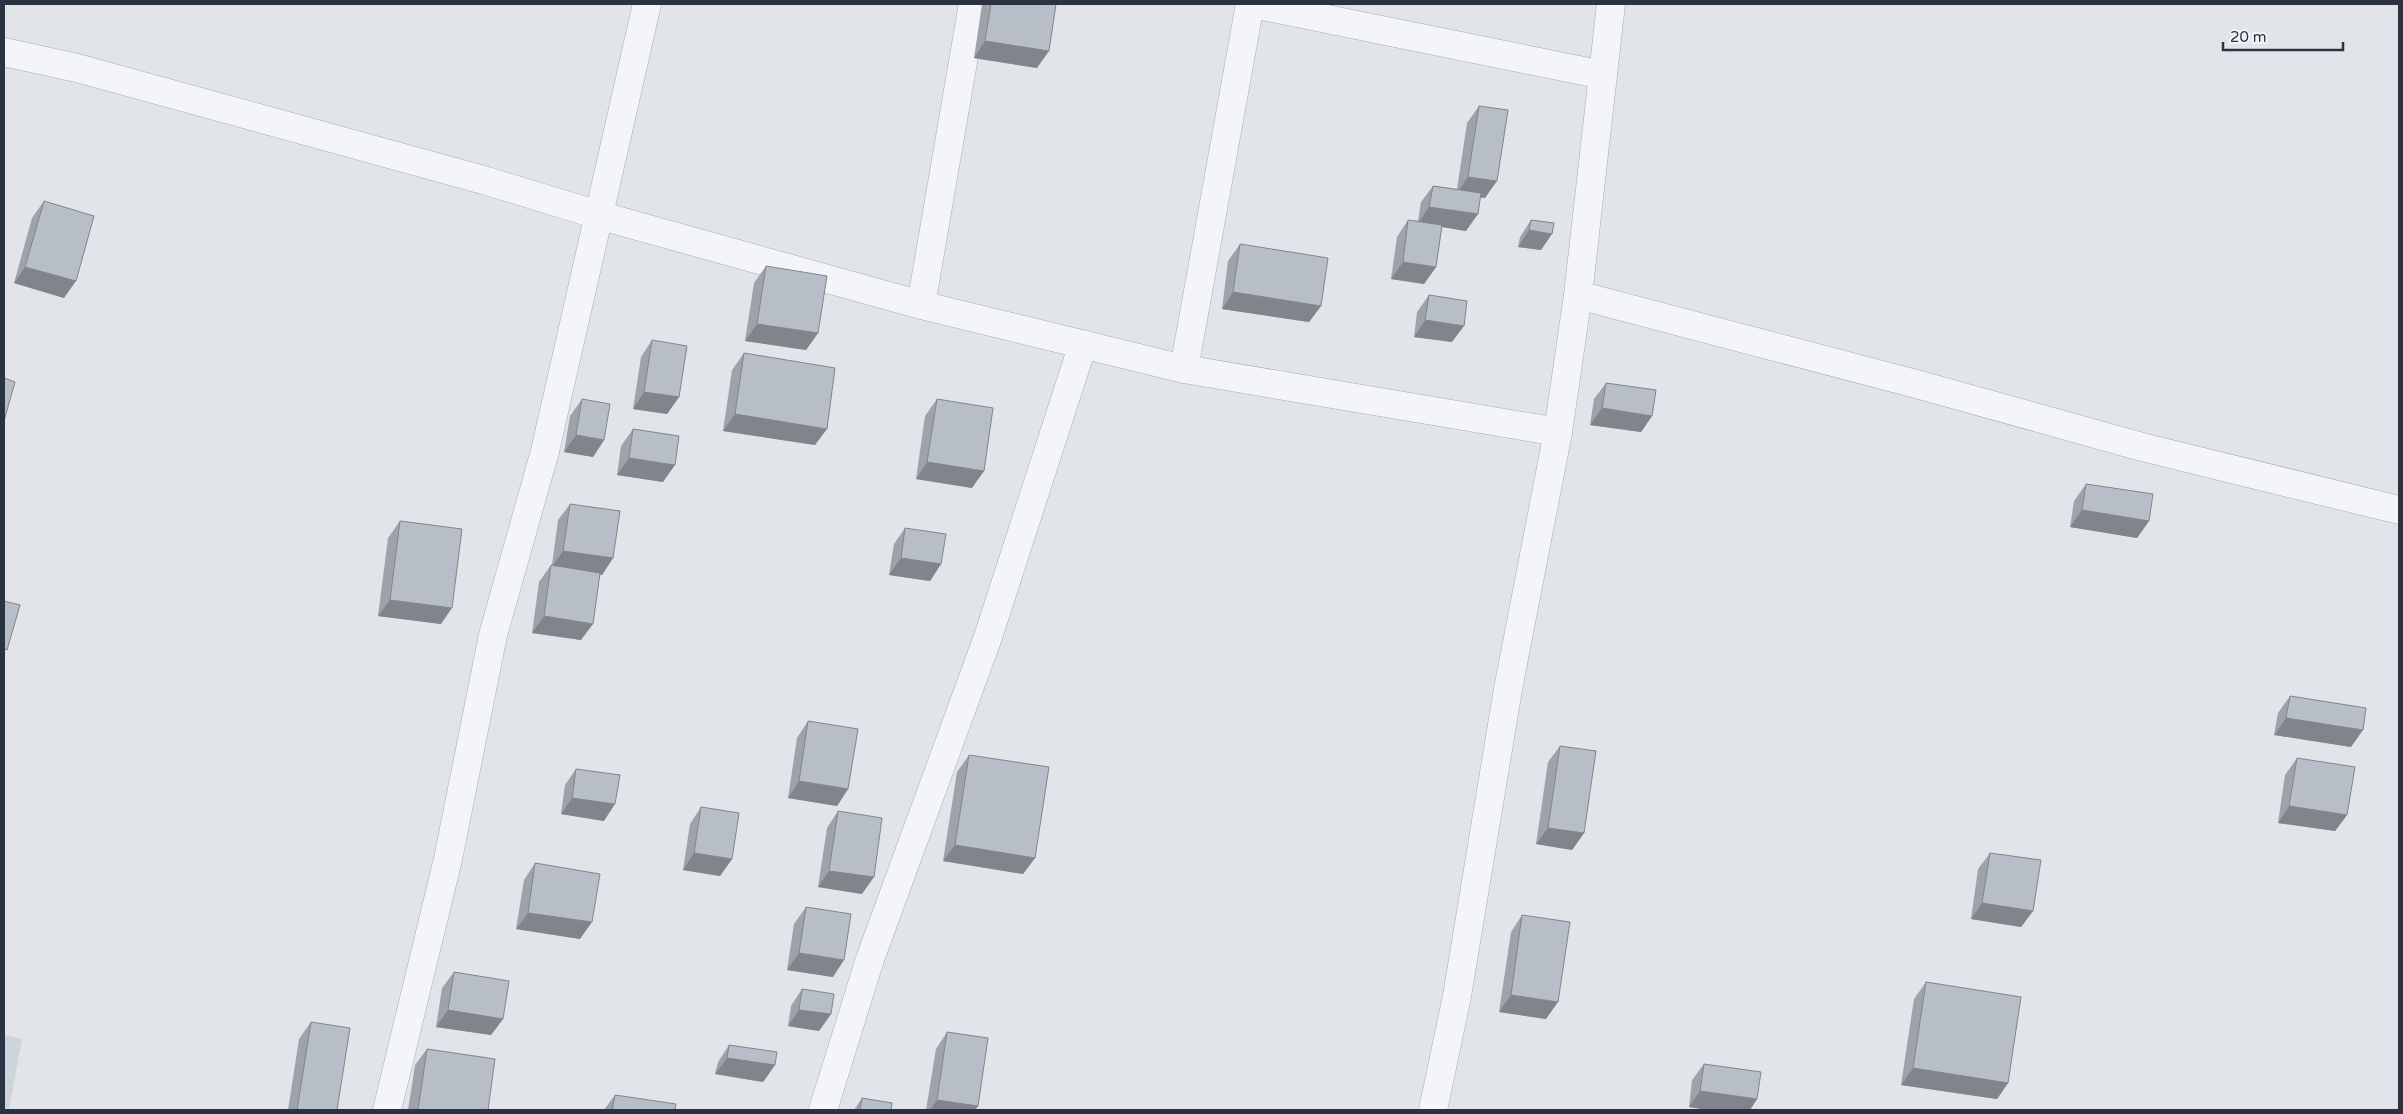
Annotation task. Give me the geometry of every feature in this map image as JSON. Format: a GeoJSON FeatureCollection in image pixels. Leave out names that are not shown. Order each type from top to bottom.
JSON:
{"type":"FeatureCollection","features":[{"type":"Feature","properties":{"kind":"street"},"geometry":{"type":"LineString","coordinates":[[386,1110],[448,859],[493,635],[545,451],[647,4]]}},
{"type":"Feature","properties":{"kind":"street"},"geometry":{"type":"LineString","coordinates":[[921,305],[973,4]]}},
{"type":"Feature","properties":{"kind":"street"},"geometry":{"type":"LineString","coordinates":[[1184,369],[1251,4],[1603,75]]}},
{"type":"Feature","properties":{"kind":"street"},"geometry":{"type":"LineString","coordinates":[[1433,1110],[1457,996],[1508,689],[1558,432],[1578,295],[1611,4]]}},
{"type":"Feature","properties":{"kind":"street"},"geometry":{"type":"LineString","coordinates":[[4,52],[77,68],[487,181],[598,215],[921,305],[1184,369],[1558,432]]}},
{"type":"Feature","properties":{"kind":"street"},"geometry":{"type":"LineString","coordinates":[[1578,295],[1920,385],[2142,447],[2399,510]]}},
{"type":"Feature","properties":{"kind":"street"},"geometry":{"type":"LineString","coordinates":[[823,1110],[870,959],[988,637],[1083,344]]}},
{"type":"Feature","properties":{"kind":"shaded area"},"geometry":{"type":"Polygon","coordinates":[[[4,1035],[22,1039],[9,1110],[4,1110],[4,1035]]]}},
{"type":"Feature","properties":{"kind":"building"},"geometry":{"type":"Polygon","coordinates":[[[991,4],[1056,4],[1049,51],[985,41],[991,4]]]}},
{"type":"Feature","properties":{"kind":"building"},"geometry":{"type":"Polygon","coordinates":[[[1479,106],[1508,110],[1497,181],[1468,177],[1479,106]]]}},
{"type":"Feature","properties":{"kind":"building"},"geometry":{"type":"Polygon","coordinates":[[[1433,186],[1481,193],[1478,214],[1429,207],[1433,186]]]}},
{"type":"Feature","properties":{"kind":"building"},"geometry":{"type":"Polygon","coordinates":[[[44,201],[94,216],[76,281],[25,267],[44,201]]]}},
{"type":"Feature","properties":{"kind":"building"},"geometry":{"type":"Polygon","coordinates":[[[1408,220],[1442,225],[1436,267],[1403,262],[1408,220]]]}},
{"type":"Feature","properties":{"kind":"building"},"geometry":{"type":"Polygon","coordinates":[[[1531,220],[1554,223],[1552,234],[1529,230],[1531,220]]]}},
{"type":"Feature","properties":{"kind":"building"},"geometry":{"type":"Polygon","coordinates":[[[1240,244],[1328,258],[1321,306],[1233,292],[1240,244]]]}},
{"type":"Feature","properties":{"kind":"building"},"geometry":{"type":"Polygon","coordinates":[[[766,266],[827,276],[818,333],[757,324],[766,266]]]}},
{"type":"Feature","properties":{"kind":"building"},"geometry":{"type":"Polygon","coordinates":[[[1429,295],[1467,301],[1464,326],[1425,320],[1429,295]]]}},
{"type":"Feature","properties":{"kind":"building"},"geometry":{"type":"Polygon","coordinates":[[[652,340],[687,346],[679,397],[644,392],[652,340]]]}},
{"type":"Feature","properties":{"kind":"building"},"geometry":{"type":"Polygon","coordinates":[[[744,353],[835,368],[827,429],[735,414],[744,353]]]}},
{"type":"Feature","properties":{"kind":"building"},"geometry":{"type":"Polygon","coordinates":[[[4,378],[15,382],[4,421],[4,378]]]}},
{"type":"Feature","properties":{"kind":"building"},"geometry":{"type":"Polygon","coordinates":[[[1606,383],[1656,390],[1652,416],[1602,408],[1606,383]]]}},
{"type":"Feature","properties":{"kind":"building"},"geometry":{"type":"Polygon","coordinates":[[[582,399],[610,404],[604,440],[576,435],[582,399]]]}},
{"type":"Feature","properties":{"kind":"building"},"geometry":{"type":"Polygon","coordinates":[[[937,399],[993,408],[984,471],[927,462],[937,399]]]}},
{"type":"Feature","properties":{"kind":"building"},"geometry":{"type":"Polygon","coordinates":[[[633,429],[679,436],[675,465],[629,458],[633,429]]]}},
{"type":"Feature","properties":{"kind":"building"},"geometry":{"type":"Polygon","coordinates":[[[2086,484],[2153,494],[2149,521],[2082,510],[2086,484]]]}},
{"type":"Feature","properties":{"kind":"building"},"geometry":{"type":"Polygon","coordinates":[[[570,504],[620,511],[613,558],[563,551],[570,504]]]}},
{"type":"Feature","properties":{"kind":"building"},"geometry":{"type":"Polygon","coordinates":[[[400,521],[462,529],[452,608],[390,600],[400,521]]]}},
{"type":"Feature","properties":{"kind":"building"},"geometry":{"type":"Polygon","coordinates":[[[905,528],[946,534],[941,564],[901,558],[905,528]]]}},
{"type":"Feature","properties":{"kind":"building"},"geometry":{"type":"Polygon","coordinates":[[[551,565],[600,573],[593,624],[544,616],[551,565]]]}},
{"type":"Feature","properties":{"kind":"building"},"geometry":{"type":"Polygon","coordinates":[[[4,601],[20,605],[7,650],[4,649],[4,601]]]}},
{"type":"Feature","properties":{"kind":"building"},"geometry":{"type":"Polygon","coordinates":[[[2290,696],[2366,708],[2363,730],[2286,718],[2290,696]]]}},
{"type":"Feature","properties":{"kind":"building"},"geometry":{"type":"Polygon","coordinates":[[[808,721],[858,729],[848,789],[799,781],[808,721]]]}},
{"type":"Feature","properties":{"kind":"building"},"geometry":{"type":"Polygon","coordinates":[[[1560,746],[1596,751],[1584,833],[1548,828],[1560,746]]]}},
{"type":"Feature","properties":{"kind":"building"},"geometry":{"type":"Polygon","coordinates":[[[969,755],[1049,767],[1035,858],[955,845],[969,755]]]}},
{"type":"Feature","properties":{"kind":"building"},"geometry":{"type":"Polygon","coordinates":[[[2297,758],[2355,767],[2347,815],[2289,806],[2297,758]]]}},
{"type":"Feature","properties":{"kind":"building"},"geometry":{"type":"Polygon","coordinates":[[[576,769],[620,775],[615,804],[572,798],[576,769]]]}},
{"type":"Feature","properties":{"kind":"building"},"geometry":{"type":"Polygon","coordinates":[[[701,807],[739,813],[732,859],[694,853],[701,807]]]}},
{"type":"Feature","properties":{"kind":"building"},"geometry":{"type":"Polygon","coordinates":[[[838,811],[882,818],[874,877],[829,871],[838,811]]]}},
{"type":"Feature","properties":{"kind":"building"},"geometry":{"type":"Polygon","coordinates":[[[1990,853],[2041,860],[2033,911],[1982,903],[1990,853]]]}},
{"type":"Feature","properties":{"kind":"building"},"geometry":{"type":"Polygon","coordinates":[[[535,863],[600,874],[592,922],[528,913],[535,863]]]}},
{"type":"Feature","properties":{"kind":"building"},"geometry":{"type":"Polygon","coordinates":[[[806,907],[851,914],[844,960],[799,953],[806,907]]]}},
{"type":"Feature","properties":{"kind":"building"},"geometry":{"type":"Polygon","coordinates":[[[1522,915],[1570,922],[1558,1002],[1511,995],[1522,915]]]}},
{"type":"Feature","properties":{"kind":"building"},"geometry":{"type":"Polygon","coordinates":[[[454,972],[509,981],[503,1019],[448,1010],[454,972]]]}},
{"type":"Feature","properties":{"kind":"building"},"geometry":{"type":"Polygon","coordinates":[[[1926,982],[2021,997],[2008,1083],[1913,1068],[1926,982]]]}},
{"type":"Feature","properties":{"kind":"building"},"geometry":{"type":"Polygon","coordinates":[[[802,989],[834,994],[831,1014],[799,1010],[802,989]]]}},
{"type":"Feature","properties":{"kind":"building"},"geometry":{"type":"Polygon","coordinates":[[[311,1022],[350,1028],[337,1110],[297,1110],[311,1022]]]}},
{"type":"Feature","properties":{"kind":"building"},"geometry":{"type":"Polygon","coordinates":[[[947,1032],[988,1038],[978,1106],[937,1100],[947,1032]]]}},
{"type":"Feature","properties":{"kind":"building"},"geometry":{"type":"Polygon","coordinates":[[[729,1045],[777,1052],[775,1065],[727,1058],[729,1045]]]}},
{"type":"Feature","properties":{"kind":"building"},"geometry":{"type":"Polygon","coordinates":[[[427,1049],[495,1059],[488,1110],[418,1110],[427,1049]]]}},
{"type":"Feature","properties":{"kind":"building"},"geometry":{"type":"Polygon","coordinates":[[[1704,1064],[1761,1072],[1757,1099],[1700,1091],[1704,1064]]]}},
{"type":"Feature","properties":{"kind":"building"},"geometry":{"type":"Polygon","coordinates":[[[615,1095],[676,1104],[675,1110],[612,1110],[615,1095]]]}},
{"type":"Feature","properties":{"kind":"building"},"geometry":{"type":"Polygon","coordinates":[[[862,1098],[892,1103],[891,1110],[860,1110],[862,1098]]]}}]}
